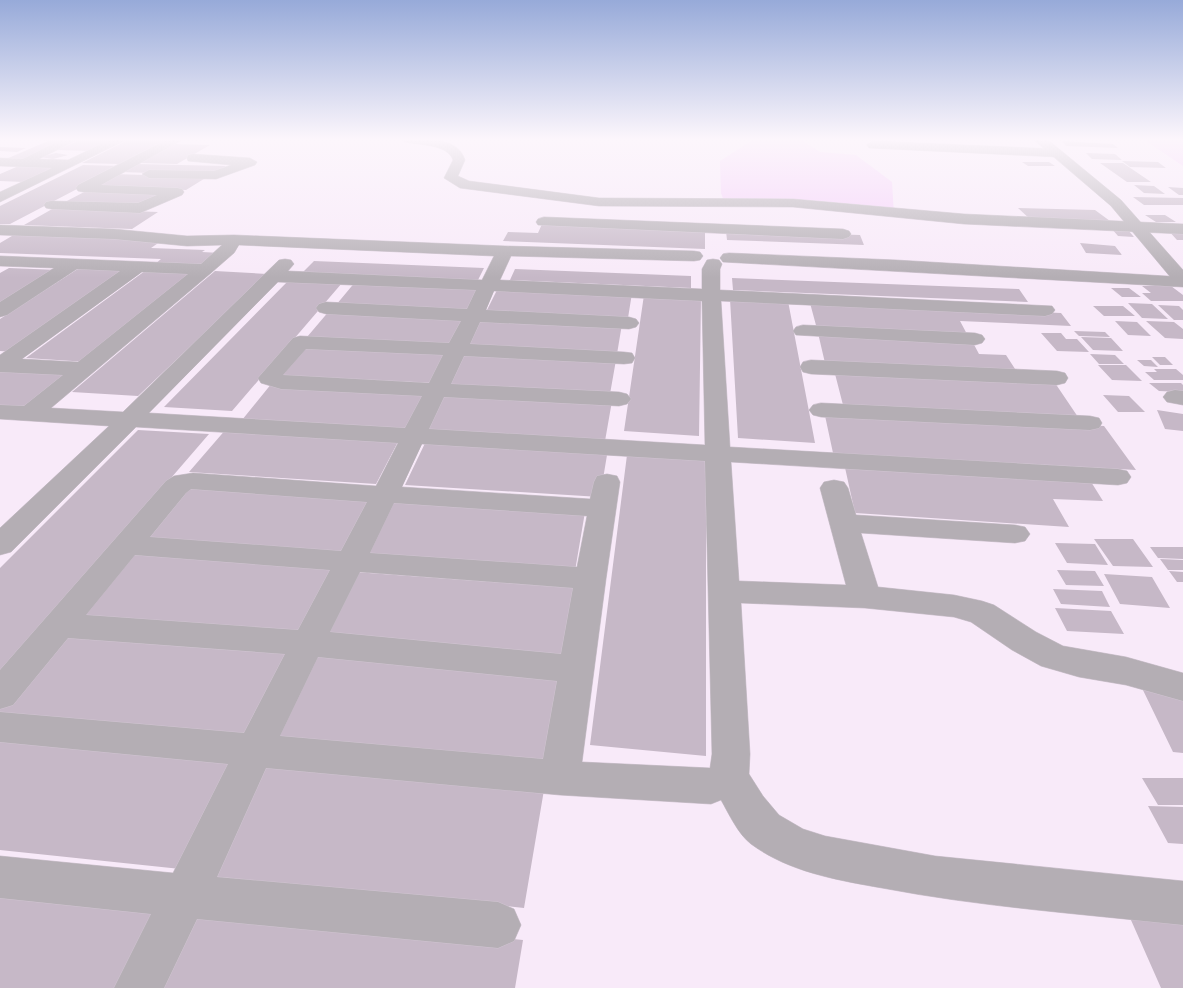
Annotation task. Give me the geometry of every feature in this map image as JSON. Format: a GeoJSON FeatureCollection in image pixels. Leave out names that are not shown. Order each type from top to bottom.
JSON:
{"type":"FeatureCollection","features":[{"type":"Feature","properties":{"kind":"street"},"geometry":{"type":"LineString","coordinates":[[0,198],[27,185]]}},
{"type":"Feature","properties":{"kind":"street"},"geometry":{"type":"LineString","coordinates":[[83,188],[177,192],[137,208],[47,207],[83,188],[89,185]]}},
{"type":"Feature","properties":{"kind":"street"},"geometry":{"type":"LineString","coordinates":[[466,185],[599,202],[708,206],[823,214]]}},
{"type":"Feature","properties":{"kind":"street"},"geometry":{"type":"LineString","coordinates":[[1095,185],[1137,227],[1183,282]]}},
{"type":"Feature","properties":{"kind":"street"},"geometry":{"type":"LineString","coordinates":[[632,226],[627,209],[793,203],[964,219],[1183,229]]}},
{"type":"Feature","properties":{"kind":"street"},"geometry":{"type":"LineString","coordinates":[[708,206],[712,257],[729,688],[731,754],[729,777],[748,809],[764,828],[791,845],[825,858],[935,877],[1183,903]]}},
{"type":"Feature","properties":{"kind":"street"},"geometry":{"type":"LineString","coordinates":[[1,231],[26,218]]}},
{"type":"Feature","properties":{"kind":"street"},"geometry":{"type":"LineString","coordinates":[[544,222],[632,226],[712,257],[796,299],[1045,310]]}},
{"type":"Feature","properties":{"kind":"street"},"geometry":{"type":"LineString","coordinates":[[1,231],[114,234],[187,241],[234,240],[505,252],[712,257],[906,265],[1183,282]]}},
{"type":"Feature","properties":{"kind":"street"},"geometry":{"type":"LineString","coordinates":[[273,276],[635,292],[712,257],[843,234]]}},
{"type":"Feature","properties":{"kind":"street"},"geometry":{"type":"LineString","coordinates":[[30,413],[205,269],[228,249],[234,240]]}},
{"type":"Feature","properties":{"kind":"street"},"geometry":{"type":"LineString","coordinates":[[0,545],[306,244]]}},
{"type":"Feature","properties":{"kind":"street"},"geometry":{"type":"LineString","coordinates":[[138,988],[186,896],[254,751],[350,560],[386,494],[413,435],[505,252]]}},
{"type":"Feature","properties":{"kind":"street"},"geometry":{"type":"LineString","coordinates":[[4,263],[205,269]]}},
{"type":"Feature","properties":{"kind":"street"},"geometry":{"type":"LineString","coordinates":[[0,311],[73,264]]}},
{"type":"Feature","properties":{"kind":"street"},"geometry":{"type":"LineString","coordinates":[[0,365],[139,266]]}},
{"type":"Feature","properties":{"kind":"street"},"geometry":{"type":"LineString","coordinates":[[347,280],[300,342],[269,378],[281,382],[436,390],[621,386]]}},
{"type":"Feature","properties":{"kind":"street"},"geometry":{"type":"LineString","coordinates":[[621,386],[635,292]]}},
{"type":"Feature","properties":{"kind":"street"},"geometry":{"type":"LineString","coordinates":[[796,299],[818,396]]}},
{"type":"Feature","properties":{"kind":"street"},"geometry":{"type":"LineString","coordinates":[[326,308],[629,323]]}},
{"type":"Feature","properties":{"kind":"street"},"geometry":{"type":"LineString","coordinates":[[803,330],[975,339]]}},
{"type":"Feature","properties":{"kind":"street"},"geometry":{"type":"LineString","coordinates":[[300,342],[456,349],[621,386]]}},
{"type":"Feature","properties":{"kind":"street"},"geometry":{"type":"LineString","coordinates":[[0,365],[86,368]]}},
{"type":"Feature","properties":{"kind":"street"},"geometry":{"type":"LineString","coordinates":[[818,396],[1057,378]]}},
{"type":"Feature","properties":{"kind":"street"},"geometry":{"type":"LineString","coordinates":[[818,396],[1090,423]]}},
{"type":"Feature","properties":{"kind":"street"},"geometry":{"type":"LineString","coordinates":[[0,412],[131,418],[1118,477]]}},
{"type":"Feature","properties":{"kind":"street"},"geometry":{"type":"LineString","coordinates":[[0,695],[125,545],[176,487],[184,482],[202,481],[386,494],[605,495],[590,579],[560,778]]}},
{"type":"Feature","properties":{"kind":"street"},"geometry":{"type":"LineString","coordinates":[[834,488],[866,597]]}},
{"type":"Feature","properties":{"kind":"street"},"geometry":{"type":"LineString","coordinates":[[843,523],[1015,534]]}},
{"type":"Feature","properties":{"kind":"street"},"geometry":{"type":"LineString","coordinates":[[125,545],[590,579]]}},
{"type":"Feature","properties":{"kind":"street"},"geometry":{"type":"LineString","coordinates":[[724,591],[866,597],[954,606],[982,613],[1024,641],[1053,657],[1079,664],[1126,671],[1183,687]]}},
{"type":"Feature","properties":{"kind":"street"},"geometry":{"type":"LineString","coordinates":[[58,625],[308,643],[576,669]]}},
{"type":"Feature","properties":{"kind":"street"},"geometry":{"type":"LineString","coordinates":[[0,727],[560,778],[711,786],[723,782],[729,777]]}},
{"type":"Feature","properties":{"kind":"street"},"geometry":{"type":"LineString","coordinates":[[0,877],[498,925]]}},
{"type":"Feature","properties":{"kind":"shaded area"},"geometry":{"type":"Polygon","coordinates":[[[721,185],[892,185],[894,215],[724,201],[721,185]]]}},
{"type":"Feature","properties":{"kind":"building"},"geometry":{"type":"Polygon","coordinates":[[[42,185],[84,185],[10,224],[0,224],[0,206],[42,185]]]}},
{"type":"Feature","properties":{"kind":"building"},"geometry":{"type":"Polygon","coordinates":[[[92,185],[194,185],[186,190],[89,187],[92,185]]]}},
{"type":"Feature","properties":{"kind":"building"},"geometry":{"type":"Polygon","coordinates":[[[1134,185],[1154,186],[1165,194],[1144,193],[1134,185]]]}},
{"type":"Feature","properties":{"kind":"building"},"geometry":{"type":"Polygon","coordinates":[[[1168,187],[1183,188],[1183,195],[1179,195],[1168,187]]]}},
{"type":"Feature","properties":{"kind":"building"},"geometry":{"type":"Polygon","coordinates":[[[90,189],[164,191],[140,206],[63,203],[90,189]]]}},
{"type":"Feature","properties":{"kind":"building"},"geometry":{"type":"Polygon","coordinates":[[[1133,197],[1183,198],[1183,205],[1144,205],[1133,197]]]}},
{"type":"Feature","properties":{"kind":"building"},"geometry":{"type":"Polygon","coordinates":[[[54,208],[158,212],[132,229],[24,225],[54,208]]]}},
{"type":"Feature","properties":{"kind":"building"},"geometry":{"type":"Polygon","coordinates":[[[1018,208],[1095,210],[1110,221],[1031,220],[1018,208]]]}},
{"type":"Feature","properties":{"kind":"building"},"geometry":{"type":"Polygon","coordinates":[[[1145,215],[1165,215],[1176,222],[1156,222],[1145,215]]]}},
{"type":"Feature","properties":{"kind":"building"},"geometry":{"type":"Polygon","coordinates":[[[542,224],[705,230],[705,249],[503,241],[508,232],[538,233],[542,224]]]}},
{"type":"Feature","properties":{"kind":"building"},"geometry":{"type":"Polygon","coordinates":[[[1112,229],[1128,230],[1134,237],[1118,236],[1112,229]]]}},
{"type":"Feature","properties":{"kind":"building"},"geometry":{"type":"Polygon","coordinates":[[[1167,229],[1183,230],[1183,240],[1177,240],[1167,229]]]}},
{"type":"Feature","properties":{"kind":"building"},"geometry":{"type":"Polygon","coordinates":[[[726,231],[860,235],[864,245],[727,240],[726,231]]]}},
{"type":"Feature","properties":{"kind":"building"},"geometry":{"type":"Polygon","coordinates":[[[17,233],[164,239],[151,248],[205,250],[202,252],[221,253],[203,268],[154,265],[161,259],[0,253],[0,243],[17,233]]]}},
{"type":"Feature","properties":{"kind":"building"},"geometry":{"type":"Polygon","coordinates":[[[1080,243],[1115,246],[1122,255],[1086,253],[1080,243]]]}},
{"type":"Feature","properties":{"kind":"building"},"geometry":{"type":"Polygon","coordinates":[[[314,261],[484,268],[478,280],[303,272],[314,261]]]}},
{"type":"Feature","properties":{"kind":"building"},"geometry":{"type":"Polygon","coordinates":[[[84,265],[134,267],[14,352],[0,351],[0,319],[84,265]]]}},
{"type":"Feature","properties":{"kind":"building"},"geometry":{"type":"Polygon","coordinates":[[[9,268],[59,270],[0,308],[0,273],[9,268]]]}},
{"type":"Feature","properties":{"kind":"building"},"geometry":{"type":"Polygon","coordinates":[[[149,268],[198,271],[88,362],[26,358],[149,268]]]}},
{"type":"Feature","properties":{"kind":"building"},"geometry":{"type":"Polygon","coordinates":[[[515,269],[691,276],[691,288],[510,280],[515,269]]]}},
{"type":"Feature","properties":{"kind":"building"},"geometry":{"type":"Polygon","coordinates":[[[215,271],[267,274],[138,396],[72,392],[215,271]]]}},
{"type":"Feature","properties":{"kind":"building"},"geometry":{"type":"Polygon","coordinates":[[[732,278],[1019,289],[1028,302],[733,290],[732,278]]]}},
{"type":"Feature","properties":{"kind":"building"},"geometry":{"type":"Polygon","coordinates":[[[289,280],[342,283],[232,411],[164,407],[289,280]]]}},
{"type":"Feature","properties":{"kind":"building"},"geometry":{"type":"Polygon","coordinates":[[[356,281],[486,286],[473,311],[336,305],[356,281]]]}},
{"type":"Feature","properties":{"kind":"building"},"geometry":{"type":"Polygon","coordinates":[[[1142,286],[1171,286],[1183,295],[1183,301],[1151,301],[1142,293],[1151,293],[1142,286]]]}},
{"type":"Feature","properties":{"kind":"building"},"geometry":{"type":"Polygon","coordinates":[[[498,288],[632,293],[628,318],[486,312],[498,288]]]}},
{"type":"Feature","properties":{"kind":"building"},"geometry":{"type":"Polygon","coordinates":[[[1111,288],[1129,288],[1141,297],[1122,297],[1111,288]]]}},
{"type":"Feature","properties":{"kind":"building"},"geometry":{"type":"Polygon","coordinates":[[[644,295],[701,297],[699,436],[624,431],[644,295]]]}},
{"type":"Feature","properties":{"kind":"building"},"geometry":{"type":"Polygon","coordinates":[[[730,299],[788,301],[815,443],[738,438],[730,299]]]}},
{"type":"Feature","properties":{"kind":"building"},"geometry":{"type":"Polygon","coordinates":[[[810,303],[1061,313],[1071,326],[960,321],[968,336],[817,329],[810,303]]]}},
{"type":"Feature","properties":{"kind":"building"},"geometry":{"type":"Polygon","coordinates":[[[1128,303],[1152,304],[1168,319],[1142,318],[1128,303]]]}},
{"type":"Feature","properties":{"kind":"building"},"geometry":{"type":"Polygon","coordinates":[[[1158,305],[1179,306],[1183,310],[1183,320],[1174,320],[1158,305]]]}},
{"type":"Feature","properties":{"kind":"building"},"geometry":{"type":"Polygon","coordinates":[[[1093,306],[1123,306],[1135,316],[1104,316],[1093,306]]]}},
{"type":"Feature","properties":{"kind":"building"},"geometry":{"type":"Polygon","coordinates":[[[330,310],[468,316],[454,344],[307,337],[330,310]]]}},
{"type":"Feature","properties":{"kind":"building"},"geometry":{"type":"Polygon","coordinates":[[[479,318],[622,324],[617,354],[466,346],[479,318]]]}},
{"type":"Feature","properties":{"kind":"building"},"geometry":{"type":"Polygon","coordinates":[[[1115,321],[1137,322],[1151,336],[1128,335],[1115,321]]]}},
{"type":"Feature","properties":{"kind":"building"},"geometry":{"type":"Polygon","coordinates":[[[1146,321],[1174,322],[1183,329],[1183,339],[1165,338],[1146,321]]]}},
{"type":"Feature","properties":{"kind":"building"},"geometry":{"type":"Polygon","coordinates":[[[1074,331],[1105,332],[1110,337],[1079,336],[1074,331]]]}},
{"type":"Feature","properties":{"kind":"building"},"geometry":{"type":"Polygon","coordinates":[[[818,333],[971,339],[979,354],[1006,355],[1017,372],[825,363],[818,333]]]}},
{"type":"Feature","properties":{"kind":"building"},"geometry":{"type":"Polygon","coordinates":[[[1041,333],[1061,333],[1066,339],[1077,339],[1089,352],[1057,351],[1041,333]]]}},
{"type":"Feature","properties":{"kind":"building"},"geometry":{"type":"Polygon","coordinates":[[[1081,337],[1111,338],[1123,351],[1093,350],[1081,337]]]}},
{"type":"Feature","properties":{"kind":"building"},"geometry":{"type":"Polygon","coordinates":[[[301,343],[450,351],[433,383],[275,375],[301,343]]]}},
{"type":"Feature","properties":{"kind":"building"},"geometry":{"type":"Polygon","coordinates":[[[462,353],[616,360],[610,394],[446,386],[462,353]]]}},
{"type":"Feature","properties":{"kind":"building"},"geometry":{"type":"Polygon","coordinates":[[[1090,354],[1115,355],[1124,364],[1099,364],[1090,354]]]}},
{"type":"Feature","properties":{"kind":"building"},"geometry":{"type":"Polygon","coordinates":[[[1152,357],[1165,357],[1173,365],[1160,365],[1152,357]]]}},
{"type":"Feature","properties":{"kind":"building"},"geometry":{"type":"Polygon","coordinates":[[[1137,360],[1151,360],[1158,367],[1144,366],[1137,360]]]}},
{"type":"Feature","properties":{"kind":"building"},"geometry":{"type":"Polygon","coordinates":[[[1098,365],[1126,365],[1142,381],[1112,380],[1098,365]]]}},
{"type":"Feature","properties":{"kind":"building"},"geometry":{"type":"Polygon","coordinates":[[[0,369],[74,371],[32,407],[0,406],[0,369]]]}},
{"type":"Feature","properties":{"kind":"building"},"geometry":{"type":"Polygon","coordinates":[[[1154,369],[1176,369],[1183,375],[1183,380],[1154,380],[1145,372],[1157,372],[1154,369]]]}},
{"type":"Feature","properties":{"kind":"building"},"geometry":{"type":"Polygon","coordinates":[[[834,370],[1053,380],[1078,417],[843,405],[834,370]]]}},
{"type":"Feature","properties":{"kind":"building"},"geometry":{"type":"Polygon","coordinates":[[[272,383],[433,391],[413,430],[242,420],[272,383]]]}},
{"type":"Feature","properties":{"kind":"building"},"geometry":{"type":"Polygon","coordinates":[[[1149,383],[1181,383],[1183,385],[1183,392],[1159,391],[1149,383]]]}},
{"type":"Feature","properties":{"kind":"building"},"geometry":{"type":"Polygon","coordinates":[[[445,392],[612,401],[605,441],[427,431],[445,392]]]}},
{"type":"Feature","properties":{"kind":"building"},"geometry":{"type":"Polygon","coordinates":[[[1103,395],[1129,396],[1145,412],[1118,412],[1103,395]]]}},
{"type":"Feature","properties":{"kind":"building"},"geometry":{"type":"Polygon","coordinates":[[[1157,410],[1183,414],[1183,431],[1165,429],[1157,410]]]}},
{"type":"Feature","properties":{"kind":"building"},"geometry":{"type":"Polygon","coordinates":[[[824,411],[1104,426],[1136,470],[833,453],[824,411]]]}},
{"type":"Feature","properties":{"kind":"building"},"geometry":{"type":"Polygon","coordinates":[[[227,428],[400,438],[376,484],[189,472],[227,428]]]}},
{"type":"Feature","properties":{"kind":"building"},"geometry":{"type":"Polygon","coordinates":[[[138,430],[209,434],[0,676],[0,568],[138,430]]]}},
{"type":"Feature","properties":{"kind":"building"},"geometry":{"type":"Polygon","coordinates":[[[427,439],[608,449],[600,497],[405,485],[427,439]]]}},
{"type":"Feature","properties":{"kind":"building"},"geometry":{"type":"Polygon","coordinates":[[[627,455],[706,460],[706,756],[590,745],[627,455]]]}},
{"type":"Feature","properties":{"kind":"building"},"geometry":{"type":"Polygon","coordinates":[[[844,463],[1088,477],[1103,501],[1053,499],[1069,527],[855,513],[844,463]]]}},
{"type":"Feature","properties":{"kind":"building"},"geometry":{"type":"Polygon","coordinates":[[[185,483],[375,495],[346,552],[140,537],[185,483]]]}},
{"type":"Feature","properties":{"kind":"building"},"geometry":{"type":"Polygon","coordinates":[[[386,499],[585,512],[575,571],[358,556],[386,499]]]}},
{"type":"Feature","properties":{"kind":"building"},"geometry":{"type":"Polygon","coordinates":[[[1094,539],[1133,539],[1153,567],[1113,566],[1094,539]]]}},
{"type":"Feature","properties":{"kind":"building"},"geometry":{"type":"Polygon","coordinates":[[[1055,543],[1095,544],[1108,565],[1067,563],[1055,543]]]}},
{"type":"Feature","properties":{"kind":"building"},"geometry":{"type":"Polygon","coordinates":[[[1150,547],[1183,547],[1183,559],[1158,558],[1150,547]]]}},
{"type":"Feature","properties":{"kind":"building"},"geometry":{"type":"Polygon","coordinates":[[[128,551],[339,565],[302,635],[73,618],[128,551]]]}},
{"type":"Feature","properties":{"kind":"building"},"geometry":{"type":"Polygon","coordinates":[[[1160,559],[1183,560],[1183,570],[1168,570],[1160,559]]]}},
{"type":"Feature","properties":{"kind":"building"},"geometry":{"type":"Polygon","coordinates":[[[1057,570],[1095,571],[1104,586],[1066,585],[1057,570]]]}},
{"type":"Feature","properties":{"kind":"building"},"geometry":{"type":"Polygon","coordinates":[[[1169,571],[1183,572],[1183,582],[1177,582],[1169,571]]]}},
{"type":"Feature","properties":{"kind":"building"},"geometry":{"type":"Polygon","coordinates":[[[355,572],[576,588],[564,663],[320,644],[355,572]]]}},
{"type":"Feature","properties":{"kind":"building"},"geometry":{"type":"Polygon","coordinates":[[[1104,574],[1152,577],[1170,608],[1120,604],[1104,574]]]}},
{"type":"Feature","properties":{"kind":"building"},"geometry":{"type":"Polygon","coordinates":[[[1053,589],[1102,591],[1110,607],[1061,604],[1053,589]]]}},
{"type":"Feature","properties":{"kind":"building"},"geometry":{"type":"Polygon","coordinates":[[[1055,608],[1111,611],[1124,634],[1067,631],[1055,608]]]}},
{"type":"Feature","properties":{"kind":"building"},"geometry":{"type":"Polygon","coordinates":[[[61,633],[295,651],[249,740],[0,718],[0,706],[61,633]]]}},
{"type":"Feature","properties":{"kind":"building"},"geometry":{"type":"Polygon","coordinates":[[[318,652],[564,672],[548,766],[275,742],[318,652]]]}},
{"type":"Feature","properties":{"kind":"building"},"geometry":{"type":"Polygon","coordinates":[[[1141,686],[1183,690],[1183,753],[1173,752],[1141,686]]]}},
{"type":"Feature","properties":{"kind":"building"},"geometry":{"type":"Polygon","coordinates":[[[0,732],[249,754],[190,870],[0,850],[0,732]]]}},
{"type":"Feature","properties":{"kind":"building"},"geometry":{"type":"Polygon","coordinates":[[[266,759],[545,784],[524,908],[209,876],[266,759]]]}},
{"type":"Feature","properties":{"kind":"building"},"geometry":{"type":"Polygon","coordinates":[[[1142,778],[1183,778],[1183,805],[1158,805],[1142,778]]]}},
{"type":"Feature","properties":{"kind":"building"},"geometry":{"type":"Polygon","coordinates":[[[1148,806],[1183,807],[1183,844],[1168,843],[1148,806]]]}},
{"type":"Feature","properties":{"kind":"building"},"geometry":{"type":"Polygon","coordinates":[[[0,886],[165,904],[121,988],[0,988],[0,886]]]}},
{"type":"Feature","properties":{"kind":"building"},"geometry":{"type":"Polygon","coordinates":[[[199,906],[523,940],[515,988],[159,988],[199,906]]]}},
{"type":"Feature","properties":{"kind":"building"},"geometry":{"type":"Polygon","coordinates":[[[1127,911],[1183,914],[1183,988],[1161,988],[1127,911]]]}}]}
